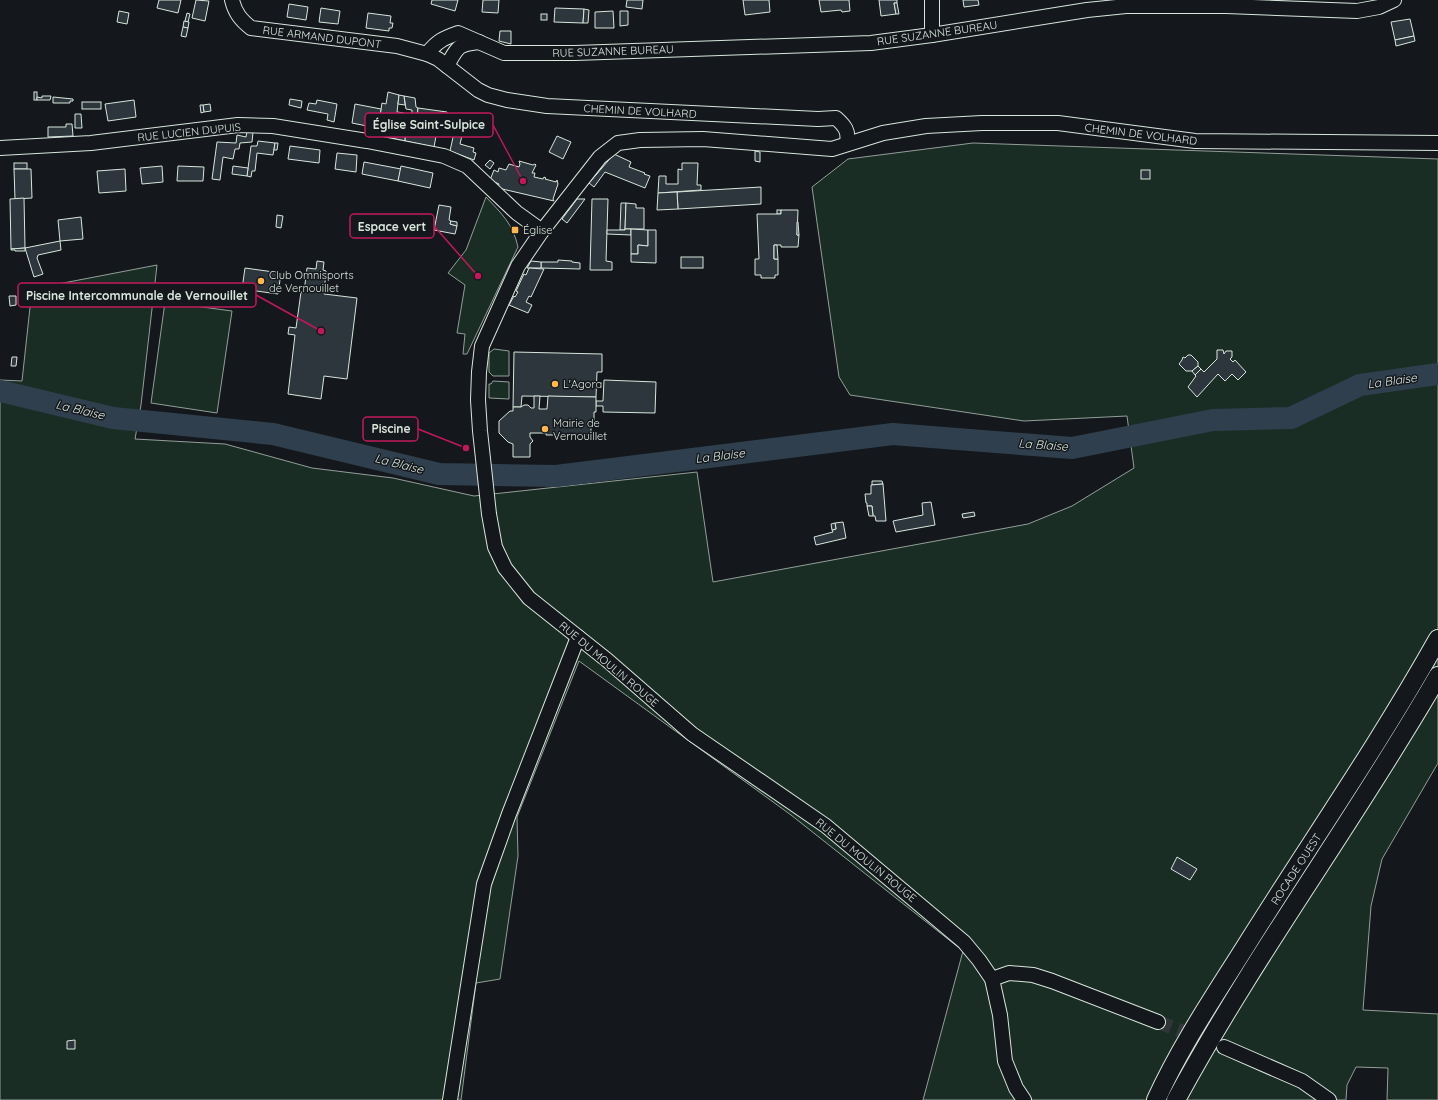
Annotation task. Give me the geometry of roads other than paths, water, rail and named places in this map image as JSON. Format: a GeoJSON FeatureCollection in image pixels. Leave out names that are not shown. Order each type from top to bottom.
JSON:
{"type":"FeatureCollection","features":[{"type":"Feature","properties":{"kind":"main road","name":"ROCADE OUEST"},"geometry":{"type":"LineString","coordinates":[[1156,1100],[1175,1061],[1193,1030],[1267,912],[1392,719],[1438,639]]}},
{"type":"Feature","properties":{"kind":"main road","name":"ROCADE OUEST"},"geometry":{"type":"LineString","coordinates":[[1176,1100],[1214,1031],[1373,783],[1438,676]]}},
{"type":"Feature","properties":{"kind":"street","name":"RUE ARMAND DUPONT"},"geometry":{"type":"LineString","coordinates":[[232,0],[236,12],[241,20],[251,28],[397,46],[428,54]]}},
{"type":"Feature","properties":{"kind":"street"},"geometry":{"type":"LineString","coordinates":[[932,0],[932,35]]}},
{"type":"Feature","properties":{"kind":"street","name":"RUE SUZANNE BUREAU"},"geometry":{"type":"LineString","coordinates":[[428,54],[432,47],[442,39],[458,33],[504,53],[575,53],[871,43],[932,35],[1087,10],[1126,6],[1226,3],[1357,11],[1379,7],[1394,0]]}},
{"type":"Feature","properties":{"kind":"street"},"geometry":{"type":"LineString","coordinates":[[447,66],[457,48],[466,43],[479,42]]}},
{"type":"Feature","properties":{"kind":"street","name":"CHEMIN DE VOLHARD"},"geometry":{"type":"LineString","coordinates":[[428,54],[447,66],[464,81],[478,90],[488,95],[503,99],[534,104],[762,117],[818,119],[836,118],[845,126],[848,135],[847,143]]}},
{"type":"Feature","properties":{"kind":"street","name":"CHEMIN DE VOLHARD"},"geometry":{"type":"LineString","coordinates":[[542,230],[600,157],[618,143],[640,140],[703,139],[832,149],[847,143],[883,133],[919,127],[982,123],[1058,123],[1195,141],[1438,143]]}},
{"type":"Feature","properties":{"kind":"street","name":"RUE LUCIEN DUPUIS"},"geometry":{"type":"LineString","coordinates":[[0,148],[91,143],[238,125],[273,126],[367,141],[444,156],[467,166],[517,213],[542,230]]}},
{"type":"Feature","properties":{"kind":"street","name":"RUE DU MOULIN ROUGE"},"geometry":{"type":"LineString","coordinates":[[542,230],[518,266],[482,346],[479,372],[478,400],[488,514],[496,547],[505,568],[529,598],[607,660],[692,734],[826,826],[964,942],[992,979],[1000,1015],[1005,1061],[1016,1088],[1024,1100]]}},
{"type":"Feature","properties":{"kind":"street"},"geometry":{"type":"LineString","coordinates":[[450,1100],[484,884],[509,814],[578,637]]}},
{"type":"Feature","properties":{"kind":"street"},"geometry":{"type":"LineString","coordinates":[[992,979],[1009,973],[1033,975],[1158,1022]]}},
{"type":"Feature","properties":{"kind":"street"},"geometry":{"type":"LineString","coordinates":[[1224,1047],[1302,1082],[1329,1100]]}},
{"type":"Feature","properties":{"kind":"waterway","name":"La Blaise"},"geometry":{"type":"LineString","coordinates":[[0,391],[113,418],[273,434],[439,474],[556,476],[893,434],[1072,448],[1213,420],[1291,418],[1360,385],[1438,374]]}},
{"type":"Feature","properties":{"kind":"tunnel"},"geometry":{"type":"LineString","coordinates":[[1158,1022],[1218,1045]]}},
{"type":"Feature","properties":{"kind":"place","name":"Église Saint-Sulpice"},"geometry":{"type":"Point","coordinates":[523,181]}},
{"type":"Feature","properties":{"kind":"place","name":"Église"},"geometry":{"type":"Point","coordinates":[515,230]}},
{"type":"Feature","properties":{"kind":"place","name":"Espace vert"},"geometry":{"type":"Point","coordinates":[478,276]}},
{"type":"Feature","properties":{"kind":"place","name":"Club Omnisports de Vernouillet"},"geometry":{"type":"Point","coordinates":[261,281]}},
{"type":"Feature","properties":{"kind":"place","name":"Piscine Intercommunale de Vernouillet"},"geometry":{"type":"Point","coordinates":[321,331]}},
{"type":"Feature","properties":{"kind":"place","name":"L'Agora"},"geometry":{"type":"Point","coordinates":[555,384]}},
{"type":"Feature","properties":{"kind":"place","name":"Mairie de Vernouillet"},"geometry":{"type":"Point","coordinates":[545,429]}},
{"type":"Feature","properties":{"kind":"place","name":"Piscine"},"geometry":{"type":"Point","coordinates":[466,448]}}]}
